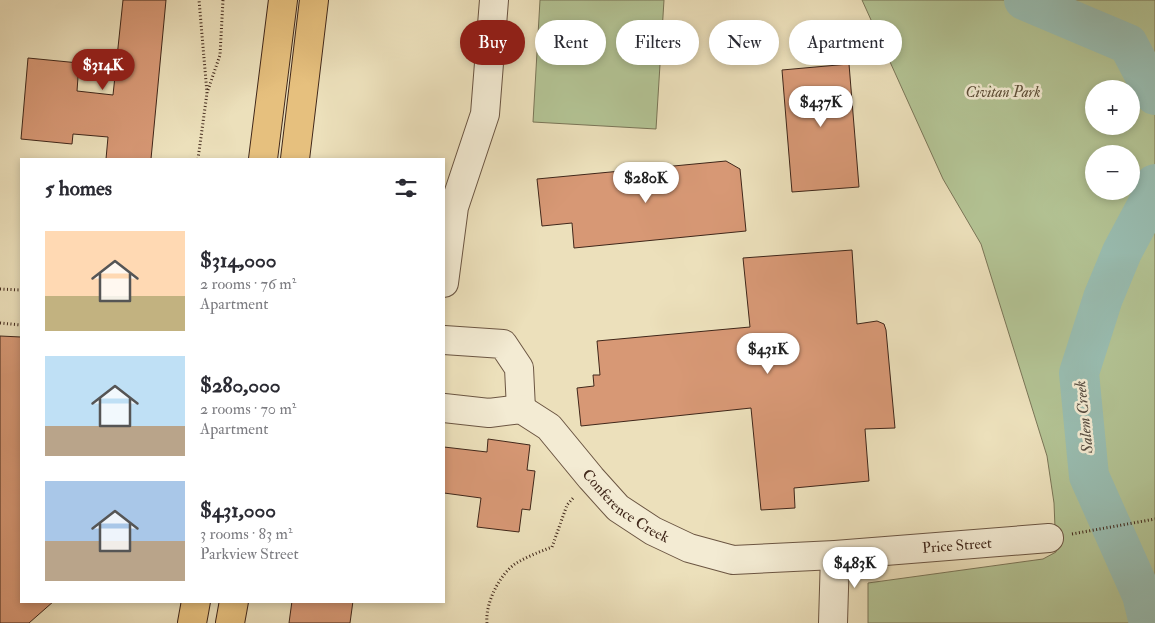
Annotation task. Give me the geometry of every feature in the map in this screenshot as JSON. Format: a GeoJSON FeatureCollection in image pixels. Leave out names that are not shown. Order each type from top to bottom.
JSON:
{"type":"FeatureCollection","features":[{"type":"Feature","properties":{"kind":"main road"},"geometry":{"type":"LineString","coordinates":[[263,158],[283,0]]}},
{"type":"Feature","properties":{"kind":"main road"},"geometry":{"type":"LineString","coordinates":[[295,158],[314,0]]}},
{"type":"Feature","properties":{"kind":"main road"},"geometry":{"type":"LineString","coordinates":[[192,623],[196,603]]}},
{"type":"Feature","properties":{"kind":"main road"},"geometry":{"type":"LineString","coordinates":[[230,623],[234,603]]}},
{"type":"Feature","properties":{"kind":"street"},"geometry":{"type":"LineString","coordinates":[[445,268],[449,206],[485,114],[494,0]]}},
{"type":"Feature","properties":{"kind":"street"},"geometry":{"type":"LineString","coordinates":[[445,340],[503,344],[519,368],[521,409],[489,413],[445,408]]}},
{"type":"Feature","properties":{"kind":"street","name":"Conference Creek"},"geometry":{"type":"LineString","coordinates":[[521,409],[549,427],[618,508],[653,531],[689,548],[733,560],[834,555]]}},
{"type":"Feature","properties":{"kind":"street","name":"Price Street"},"geometry":{"type":"LineString","coordinates":[[834,555],[1049,538]]}},
{"type":"Feature","properties":{"kind":"street"},"geometry":{"type":"LineString","coordinates":[[833,623],[834,555]]}},
{"type":"Feature","properties":{"kind":"path"},"geometry":{"type":"LineString","coordinates":[[199,0],[207,93]]}},
{"type":"Feature","properties":{"kind":"path"},"geometry":{"type":"LineString","coordinates":[[198,158],[207,93],[220,55],[223,0]]}},
{"type":"Feature","properties":{"kind":"path"},"geometry":{"type":"LineString","coordinates":[[0,289],[20,290]]}},
{"type":"Feature","properties":{"kind":"path"},"geometry":{"type":"LineString","coordinates":[[0,322],[20,324]]}},
{"type":"Feature","properties":{"kind":"path"},"geometry":{"type":"LineString","coordinates":[[487,623],[486,612],[494,590],[514,565],[552,547],[567,505],[591,478]]}},
{"type":"Feature","properties":{"kind":"path"},"geometry":{"type":"LineString","coordinates":[[1049,538],[1155,518]]}},
{"type":"Feature","properties":{"kind":"green space"},"geometry":{"type":"Polygon","coordinates":[[[540,0],[664,0],[663,20],[616,20],[616,65],[660,65],[656,129],[533,122],[536,65],[606,65],[606,20],[539,20],[540,0]]]}},
{"type":"Feature","properties":{"kind":"green space","name":"Civitan Park"},"geometry":{"type":"Polygon","coordinates":[[[862,0],[1155,0],[1155,623],[868,623],[868,583],[1043,559],[1056,552],[1054,503],[1047,456],[981,244],[943,179],[891,65],[902,65],[902,20],[871,20],[862,0]]]}},
{"type":"Feature","properties":{"kind":"building"},"geometry":{"type":"Polygon","coordinates":[[[123,0],[166,0],[151,158],[106,158],[108,137],[73,134],[72,144],[21,139],[28,58],[79,63],[77,91],[113,95],[123,0]]]}},
{"type":"Feature","properties":{"kind":"building"},"geometry":{"type":"Polygon","coordinates":[[[849,65],[859,187],[792,192],[782,70],[849,65]]]}},
{"type":"Feature","properties":{"kind":"building"},"geometry":{"type":"Polygon","coordinates":[[[726,161],[740,169],[746,231],[574,248],[572,223],[542,226],[537,179],[726,161]]]}},
{"type":"Feature","properties":{"kind":"building"},"geometry":{"type":"Polygon","coordinates":[[[852,250],[857,324],[877,321],[884,324],[886,330],[895,428],[865,429],[869,481],[794,488],[795,508],[761,510],[751,408],[581,426],[577,388],[594,386],[593,375],[600,375],[597,341],[750,327],[743,258],[852,250]]]}},
{"type":"Feature","properties":{"kind":"building"},"geometry":{"type":"Polygon","coordinates":[[[0,336],[20,337],[20,603],[52,603],[29,623],[0,623],[0,336]]]}},
{"type":"Feature","properties":{"kind":"building"},"geometry":{"type":"Polygon","coordinates":[[[488,439],[530,445],[527,470],[535,471],[530,510],[522,509],[519,532],[477,527],[481,498],[445,493],[445,447],[487,452],[488,439]]]}},
{"type":"Feature","properties":{"kind":"building"},"geometry":{"type":"Polygon","coordinates":[[[292,603],[353,603],[350,623],[289,623],[292,603]]]}},
{"type":"Feature","properties":{"kind":"waterway","name":"Salem Creek"},"geometry":{"type":"LineString","coordinates":[[1024,0],[1128,44],[1155,95]]}},
{"type":"Feature","properties":{"kind":"waterway","name":"Salem Creek"},"geometry":{"type":"LineString","coordinates":[[1149,623],[1142,595],[1089,476],[1079,373],[1103,298],[1122,252],[1153,194],[1155,184]]}}]}
